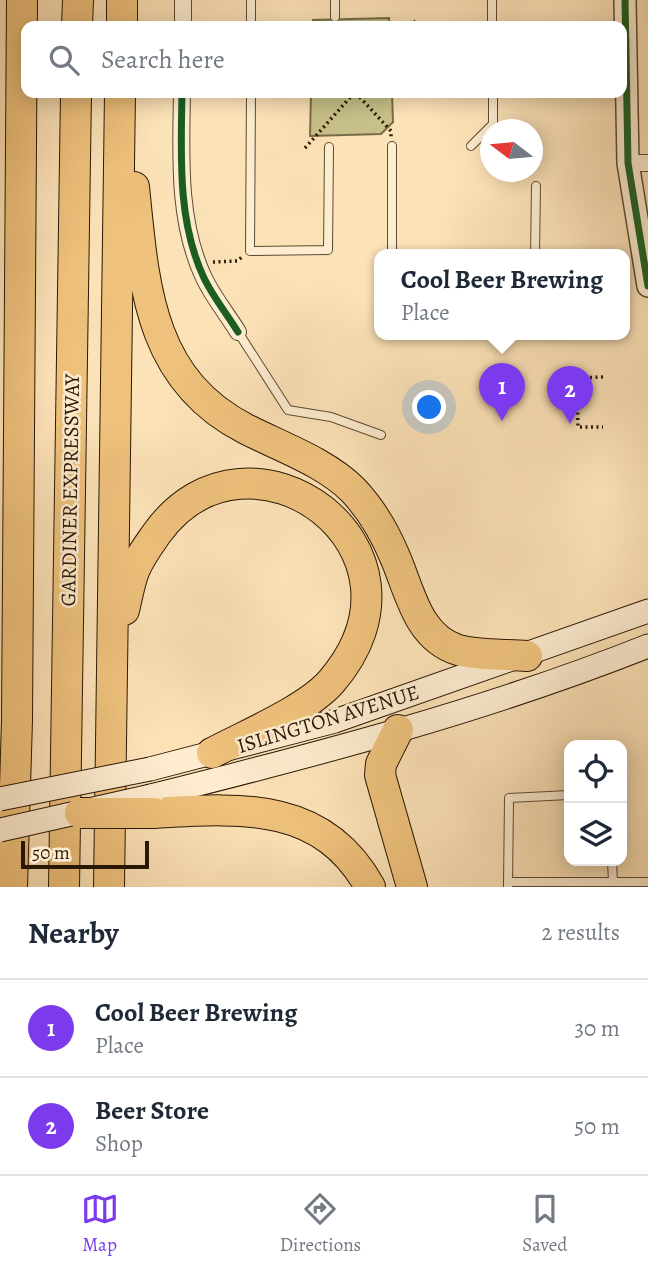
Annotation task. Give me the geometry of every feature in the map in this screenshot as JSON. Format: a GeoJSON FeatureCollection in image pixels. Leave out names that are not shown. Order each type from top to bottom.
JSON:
{"type":"FeatureCollection","features":[{"type":"Feature","properties":{"kind":"highway"},"geometry":{"type":"LineString","coordinates":[[22,0],[22,21]]}},
{"type":"Feature","properties":{"kind":"highway"},"geometry":{"type":"LineString","coordinates":[[77,21],[78,0]]}},
{"type":"Feature","properties":{"kind":"highway"},"geometry":{"type":"LineString","coordinates":[[121,21],[122,0]]}},
{"type":"Feature","properties":{"kind":"highway"},"geometry":{"type":"LineString","coordinates":[[12,887],[17,706],[21,98]]}},
{"type":"Feature","properties":{"kind":"highway","name":"GARDINER EXPRESSWAY"},"geometry":{"type":"LineString","coordinates":[[64,887],[76,98]]}},
{"type":"Feature","properties":{"kind":"highway","name":"GARDINER EXPRESSWAY"},"geometry":{"type":"LineString","coordinates":[[109,887],[122,98]]}},
{"type":"Feature","properties":{"kind":"highway"},"geometry":{"type":"LineString","coordinates":[[123,98],[144,278],[151,313],[172,362],[204,401],[228,420],[327,470],[351,488],[382,528],[414,609],[433,635],[445,644],[470,653],[527,656]]}},
{"type":"Feature","properties":{"kind":"highway"},"geometry":{"type":"LineString","coordinates":[[113,662],[133,573],[143,553],[165,522],[203,493],[234,484],[275,487],[307,499],[336,520],[347,533],[361,563],[366,589],[366,612],[356,645],[330,684],[289,713],[212,753]]}},
{"type":"Feature","properties":{"kind":"highway"},"geometry":{"type":"LineString","coordinates":[[398,730],[381,764],[380,775],[412,887]]}},
{"type":"Feature","properties":{"kind":"highway"},"geometry":{"type":"LineString","coordinates":[[80,813],[153,804],[250,810],[284,817],[313,828],[338,845],[356,861],[370,887]]}},
{"type":"Feature","properties":{"kind":"highway"},"geometry":{"type":"LineString","coordinates":[[110,835],[119,887]]}},
{"type":"Feature","properties":{"kind":"main road","name":"ISLINGTON AVENUE"},"geometry":{"type":"LineString","coordinates":[[0,799],[150,769],[335,721],[527,656],[648,611]]}},
{"type":"Feature","properties":{"kind":"main road","name":"ISLINGTON AVENUE"},"geometry":{"type":"LineString","coordinates":[[153,804],[398,730],[648,646]]}},
{"type":"Feature","properties":{"kind":"main road"},"geometry":{"type":"LineString","coordinates":[[0,830],[80,813]]}},
{"type":"Feature","properties":{"kind":"street"},"geometry":{"type":"LineString","coordinates":[[183,0],[183,21]]}},
{"type":"Feature","properties":{"kind":"street"},"geometry":{"type":"LineString","coordinates":[[625,0],[627,21]]}},
{"type":"Feature","properties":{"kind":"street"},"geometry":{"type":"LineString","coordinates":[[627,25],[648,286]]}},
{"type":"Feature","properties":{"kind":"street"},"geometry":{"type":"LineString","coordinates":[[182,98],[181,149],[186,216],[197,261],[239,332]]}},
{"type":"Feature","properties":{"kind":"lane"},"geometry":{"type":"LineString","coordinates":[[251,0],[251,21]]}},
{"type":"Feature","properties":{"kind":"lane"},"geometry":{"type":"LineString","coordinates":[[335,0],[335,17]]}},
{"type":"Feature","properties":{"kind":"lane"},"geometry":{"type":"LineString","coordinates":[[492,0],[492,21]]}},
{"type":"Feature","properties":{"kind":"lane"},"geometry":{"type":"LineString","coordinates":[[251,98],[250,251],[328,250],[329,147]]}},
{"type":"Feature","properties":{"kind":"lane"},"geometry":{"type":"LineString","coordinates":[[471,146],[493,124],[493,98]]}},
{"type":"Feature","properties":{"kind":"lane"},"geometry":{"type":"LineString","coordinates":[[392,146],[392,249]]}},
{"type":"Feature","properties":{"kind":"lane"},"geometry":{"type":"LineString","coordinates":[[535,249],[536,186]]}},
{"type":"Feature","properties":{"kind":"lane"},"geometry":{"type":"LineString","coordinates":[[239,332],[288,410],[331,416],[381,435]]}},
{"type":"Feature","properties":{"kind":"lane"},"geometry":{"type":"LineString","coordinates":[[564,795],[509,798],[508,884],[648,882]]}},
{"type":"Feature","properties":{"kind":"lane"},"geometry":{"type":"LineString","coordinates":[[612,866],[613,882]]}},
{"type":"Feature","properties":{"kind":"path"},"geometry":{"type":"LineString","coordinates":[[305,148],[350,98]]}},
{"type":"Feature","properties":{"kind":"path"},"geometry":{"type":"LineString","coordinates":[[360,98],[391,131],[392,146]]}},
{"type":"Feature","properties":{"kind":"path"},"geometry":{"type":"LineString","coordinates":[[197,261],[237,261],[250,251]]}},
{"type":"Feature","properties":{"kind":"path"},"geometry":{"type":"LineString","coordinates":[[603,377],[578,378],[578,427],[603,427]]}},
{"type":"Feature","properties":{"kind":"shaded area"},"geometry":{"type":"Polygon","coordinates":[[[389,18],[389,21],[313,21],[389,18]]]}},
{"type":"Feature","properties":{"kind":"shaded area"},"geometry":{"type":"Polygon","coordinates":[[[311,98],[392,98],[393,122],[381,134],[310,136],[311,98]]]}},
{"type":"Feature","properties":{"kind":"cycle path"},"geometry":{"type":"LineString","coordinates":[[625,0],[625,21]]}},
{"type":"Feature","properties":{"kind":"cycle path"},"geometry":{"type":"LineString","coordinates":[[182,98],[182,187],[189,234],[204,278],[238,332]]}},
{"type":"Feature","properties":{"kind":"cycle path"},"geometry":{"type":"LineString","coordinates":[[627,98],[628,163],[648,286]]}},
{"type":"Feature","properties":{"kind":"place","name":"Cool Beer Brewing"},"geometry":{"type":"Point","coordinates":[502,421]}},
{"type":"Feature","properties":{"kind":"place","name":"Beer Store"},"geometry":{"type":"Point","coordinates":[570,424]}}]}
